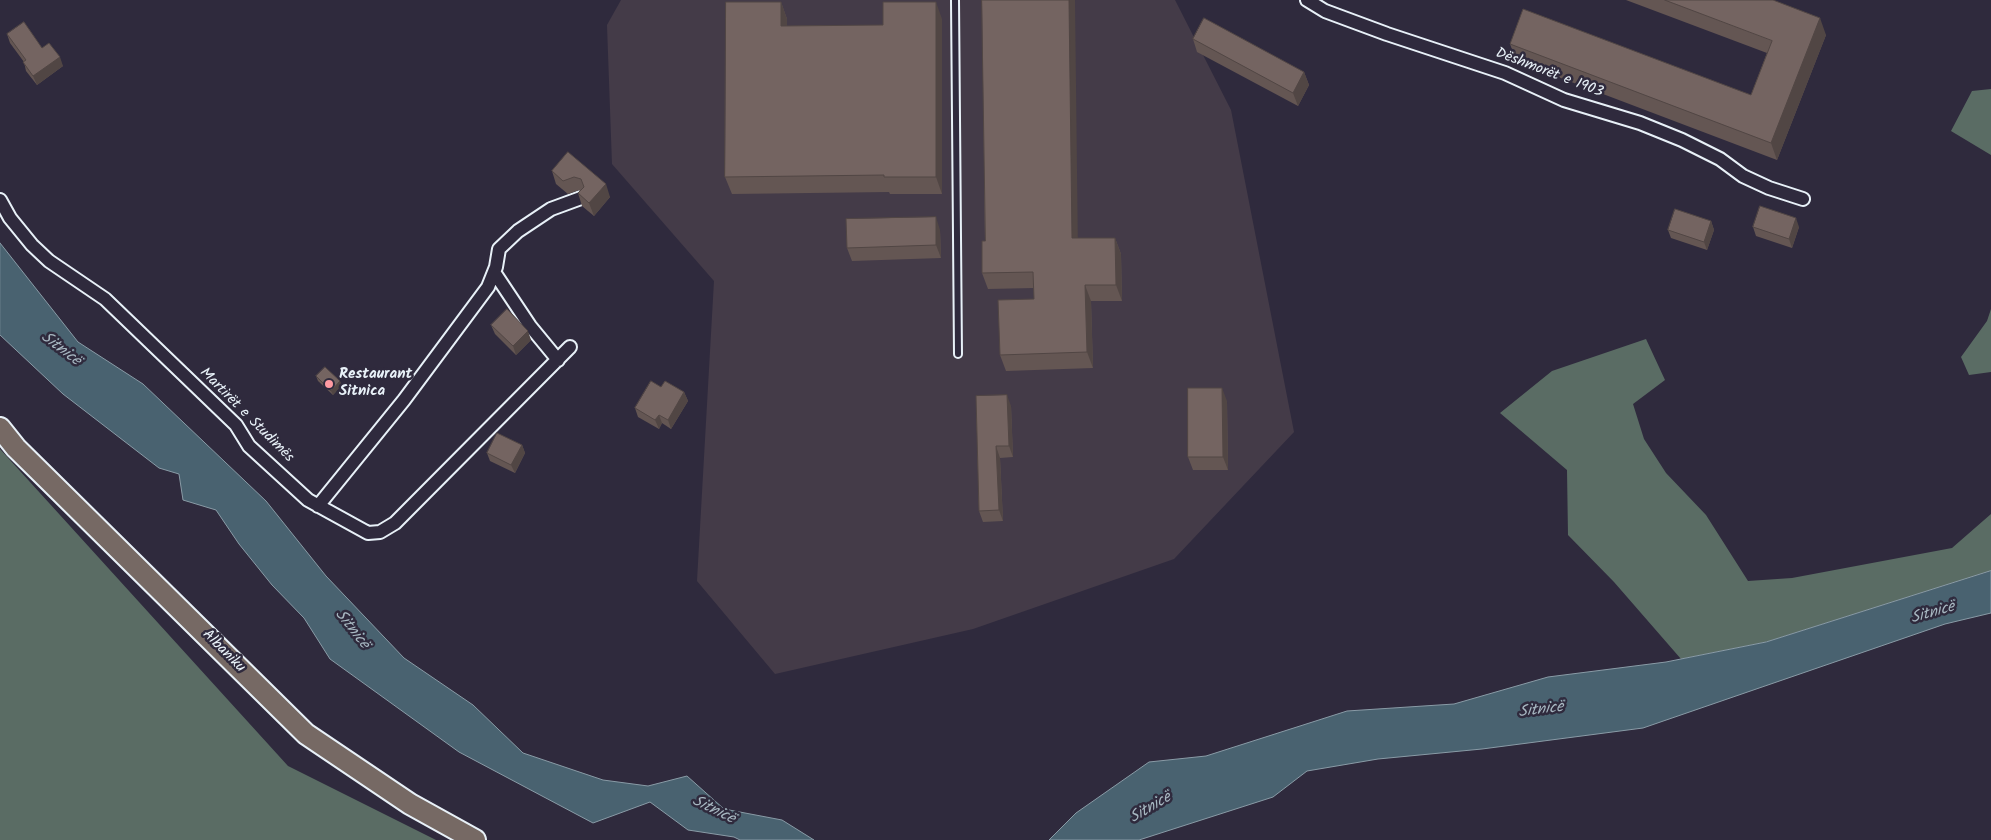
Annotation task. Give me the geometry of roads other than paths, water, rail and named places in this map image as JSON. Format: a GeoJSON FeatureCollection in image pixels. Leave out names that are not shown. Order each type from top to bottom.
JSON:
{"type":"FeatureCollection","features":[{"type":"Feature","properties":{"kind":"main road","name":"Albaniku"},"geometry":{"type":"LineString","coordinates":[[0,428],[23,455],[306,734],[410,804],[475,840]]}},
{"type":"Feature","properties":{"kind":"street","name":"Dëshmorët e 1903"},"geometry":{"type":"LineString","coordinates":[[1307,0],[1325,11],[1360,24],[1451,57],[1505,73],[1564,100],[1640,123],[1682,140],[1720,159],[1743,176],[1769,188],[1803,199]]}},
{"type":"Feature","properties":{"kind":"street"},"geometry":{"type":"LineString","coordinates":[[318,506],[404,400],[488,287],[494,272],[499,249],[518,231],[551,209],[581,198]]}},
{"type":"Feature","properties":{"kind":"street","name":"Martirët e Studimës"},"geometry":{"type":"LineString","coordinates":[[0,200],[10,218],[32,245],[49,261],[105,299],[236,425],[249,446],[308,500],[368,533],[380,532],[395,523],[570,347]]}},
{"type":"Feature","properties":{"kind":"street"},"geometry":{"type":"LineString","coordinates":[[494,272],[530,326],[558,360]]}},
{"type":"Feature","properties":{"kind":"lane"},"geometry":{"type":"LineString","coordinates":[[955,0],[958,354]]}},
{"type":"Feature","properties":{"kind":"water","name":"Sitnicë"},"geometry":{"type":"Polygon","coordinates":[[[0,243],[78,342],[143,384],[266,501],[326,576],[404,658],[473,705],[523,753],[603,780],[648,786],[687,776],[724,809],[782,820],[814,840],[740,840],[734,837],[688,830],[650,802],[593,823],[459,752],[330,659],[304,618],[272,585],[239,544],[216,510],[183,500],[179,474],[159,468],[63,394],[0,335],[0,243]]]}},
{"type":"Feature","properties":{"kind":"water","name":"Sitnicë"},"geometry":{"type":"Polygon","coordinates":[[[1991,571],[1991,613],[1945,624],[1643,728],[1482,749],[1378,759],[1307,771],[1273,797],[1139,840],[1049,840],[1076,813],[1149,762],[1206,756],[1347,711],[1454,704],[1548,677],[1666,662],[1766,642],[1991,571]]]}},
{"type":"Feature","properties":{"kind":"place","name":"Restaurant Sitnica"},"geometry":{"type":"Point","coordinates":[329,384]}}]}
